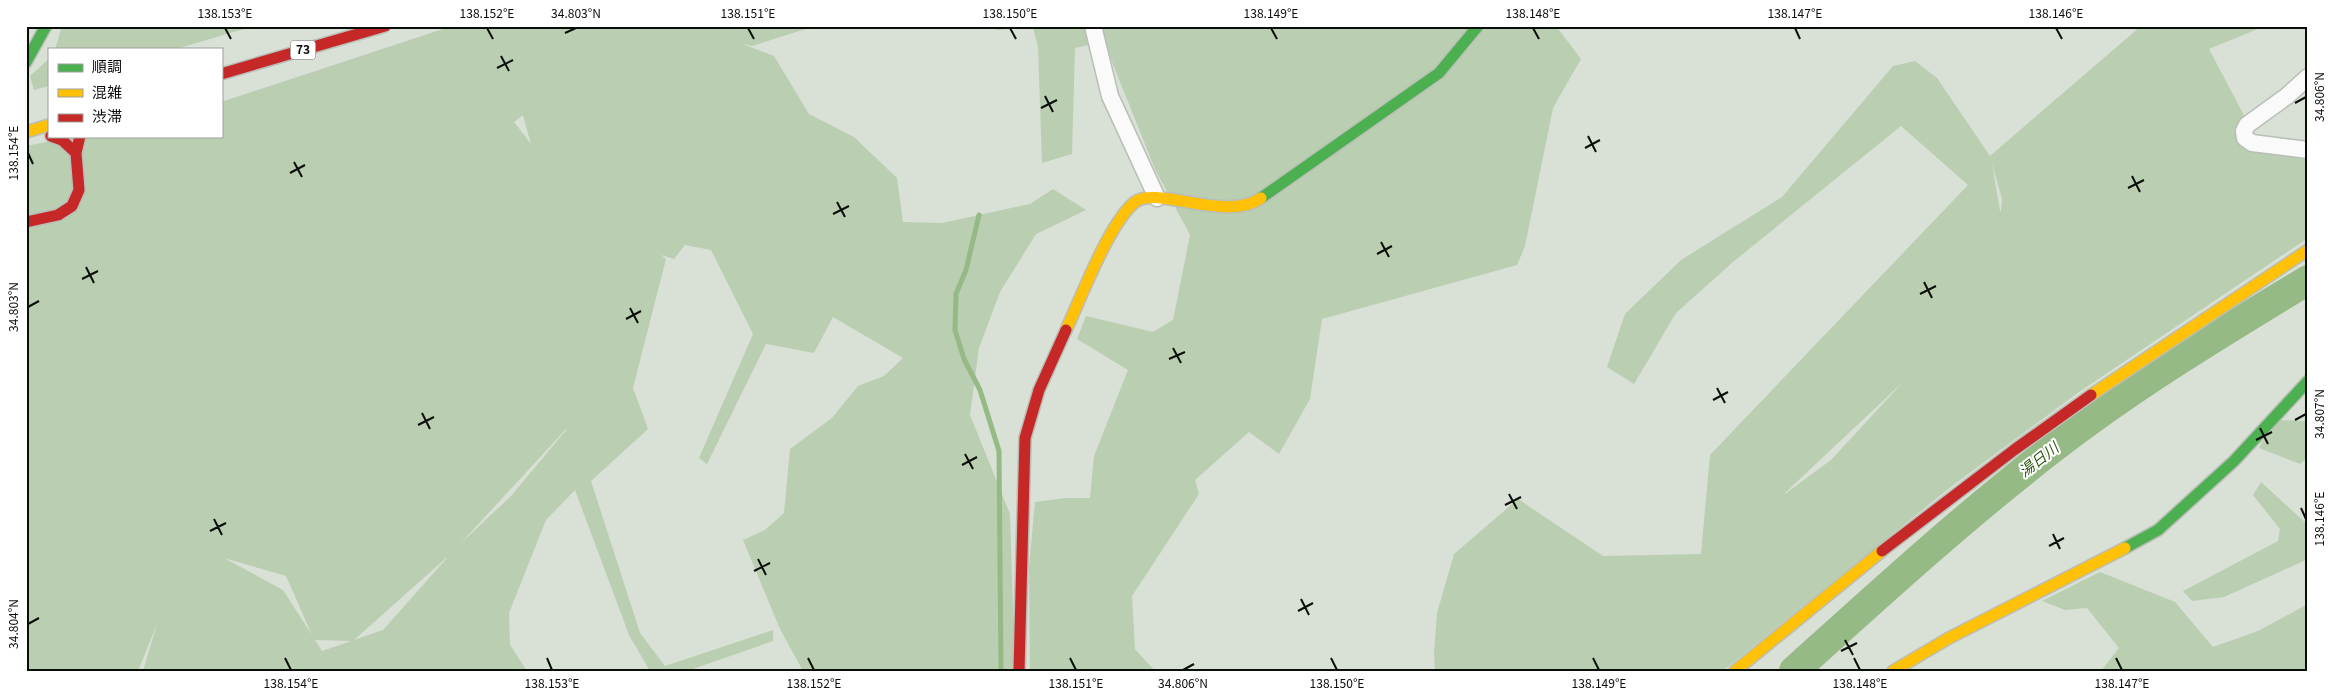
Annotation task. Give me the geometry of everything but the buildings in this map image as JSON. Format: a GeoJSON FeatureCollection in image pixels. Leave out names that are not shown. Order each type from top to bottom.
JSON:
{"type":"FeatureCollection","features":[{"type":"Feature","properties":{"kind":"street"},"geometry":{"type":"LineString","coordinates":[[26,62],[46,26]]}},
{"type":"Feature","properties":{"kind":"street","name":"73"},"geometry":{"type":"LineString","coordinates":[[222,74],[385,26]]}},
{"type":"Feature","properties":{"kind":"street"},"geometry":{"type":"LineString","coordinates":[[1093,26],[1110,96],[1156,198]]}},
{"type":"Feature","properties":{"kind":"street"},"geometry":{"type":"LineString","coordinates":[[1019,671],[1025,438],[1037,398],[1109,237],[1122,216],[1136,201],[1156,198],[1229,208],[1257,201],[1439,73],[1478,26]]}},
{"type":"Feature","properties":{"kind":"street"},"geometry":{"type":"LineString","coordinates":[[2308,77],[2287,96],[2247,124],[2244,131],[2245,138],[2252,143],[2308,150]]}},
{"type":"Feature","properties":{"kind":"street"},"geometry":{"type":"LineString","coordinates":[[26,133],[48,124]]}},
{"type":"Feature","properties":{"kind":"street"},"geometry":{"type":"LineString","coordinates":[[26,133],[48,136]]}},
{"type":"Feature","properties":{"kind":"street"},"geometry":{"type":"LineString","coordinates":[[56,138],[62,140],[76,153]]}},
{"type":"Feature","properties":{"kind":"street"},"geometry":{"type":"LineString","coordinates":[[26,222],[58,216],[72,206],[79,190],[76,153],[80,138]]}},
{"type":"Feature","properties":{"kind":"street"},"geometry":{"type":"LineString","coordinates":[[1736,671],[1821,598],[2044,428],[2194,322],[2308,250]]}},
{"type":"Feature","properties":{"kind":"street"},"geometry":{"type":"LineString","coordinates":[[1894,671],[1949,638],[2104,560],[2158,530],[2234,461],[2308,381]]}},
{"type":"Feature","properties":{"kind":"green space"},"geometry":{"type":"Polygon","coordinates":[[[62,26],[254,26],[179,48],[55,48],[62,26]]]}},
{"type":"Feature","properties":{"kind":"green space"},"geometry":{"type":"Polygon","coordinates":[[[452,26],[815,26],[752,46],[742,44],[774,56],[809,114],[854,137],[897,178],[903,222],[942,223],[1030,204],[1053,189],[1086,210],[1036,234],[1000,292],[979,348],[970,415],[1010,514],[1015,671],[803,671],[780,629],[743,540],[765,530],[784,513],[790,449],[832,418],[858,386],[884,376],[903,358],[833,317],[814,353],[766,344],[707,464],[699,458],[753,334],[711,250],[685,245],[674,259],[661,255],[666,259],[633,388],[648,429],[591,481],[640,633],[665,666],[773,630],[773,641],[687,671],[650,671],[629,635],[575,490],[546,520],[509,613],[510,645],[527,671],[143,671],[157,624],[138,671],[26,671],[26,146],[67,138],[222,138],[222,102],[452,26]],[[523,115],[514,122],[531,144],[523,115]],[[566,429],[460,544],[511,496],[566,429]],[[224,558],[283,590],[312,635],[286,576],[224,558]],[[446,558],[354,640],[383,630],[446,558]],[[315,640],[322,651],[351,641],[315,640]]]}},
{"type":"Feature","properties":{"kind":"green space"},"geometry":{"type":"Polygon","coordinates":[[[995,26],[1556,26],[1581,59],[1553,108],[1525,246],[1517,265],[1322,319],[1310,399],[1279,454],[1249,432],[1195,480],[1199,494],[1132,596],[1135,649],[1155,671],[1030,671],[1029,567],[1035,502],[1066,498],[1090,498],[1094,456],[1128,370],[1077,339],[1086,316],[1153,332],[1173,320],[1190,235],[1155,169],[1104,42],[1075,48],[1072,154],[1042,163],[1038,47],[1033,27],[996,30],[995,26]]]}},
{"type":"Feature","properties":{"kind":"green space"},"geometry":{"type":"Polygon","coordinates":[[[2141,26],[2265,26],[2209,49],[2248,123],[2253,138],[2308,152],[2308,238],[2079,392],[1952,486],[1723,671],[1435,671],[1434,653],[1437,613],[1454,554],[1518,499],[1603,556],[1701,554],[1710,455],[1968,185],[1901,126],[1733,262],[1676,313],[1634,384],[1607,367],[1625,314],[1681,260],[1782,197],[1893,66],[1915,61],[1937,78],[1990,156],[2141,26]],[[1992,164],[2000,211],[2001,212],[2002,199],[1992,164]],[[1904,381],[1785,493],[1785,494],[1831,460],[1904,381]]]}},
{"type":"Feature","properties":{"kind":"green space"},"geometry":{"type":"Polygon","coordinates":[[[48,60],[48,86],[34,90],[30,76],[48,60]]]}},
{"type":"Feature","properties":{"kind":"green space"},"geometry":{"type":"Polygon","coordinates":[[[2275,420],[2308,421],[2308,457],[2300,464],[2259,448],[2275,420]]]}},
{"type":"Feature","properties":{"kind":"green space"},"geometry":{"type":"Polygon","coordinates":[[[2261,482],[2308,525],[2308,559],[2224,597],[2192,601],[2183,591],[2278,541],[2280,529],[2253,495],[2261,482]]]}},
{"type":"Feature","properties":{"kind":"green space"},"geometry":{"type":"Polygon","coordinates":[[[2100,572],[2175,602],[2213,647],[2258,631],[2308,604],[2308,671],[2101,671],[2119,648],[2087,608],[2065,610],[2042,601],[2100,572]]]}},
{"type":"Feature","properties":{"kind":"waterway"},"geometry":{"type":"LineString","coordinates":[[979,215],[966,270],[956,294],[955,330],[964,359],[980,390],[999,451],[1001,671]]}},
{"type":"Feature","properties":{"kind":"waterway","name":"湯日川"},"geometry":{"type":"LineString","coordinates":[[1794,671],[1951,531],[2080,427],[2209,341],[2308,280]]}},
{"type":"Feature","properties":{"kind":"traffic: fast"},"geometry":{"type":"LineString","coordinates":[[26,62],[46,26]]}},
{"type":"Feature","properties":{"kind":"traffic: fast"},"geometry":{"type":"LineString","coordinates":[[1261,198],[1439,73],[1478,26]]}},
{"type":"Feature","properties":{"kind":"traffic: fast"},"geometry":{"type":"LineString","coordinates":[[2125,548],[2158,530],[2234,461],[2308,381]]}},
{"type":"Feature","properties":{"kind":"traffic: slow"},"geometry":{"type":"LineString","coordinates":[[26,132],[48,125]]}},
{"type":"Feature","properties":{"kind":"traffic: slow"},"geometry":{"type":"LineString","coordinates":[[1066,330],[1115,226],[1135,202],[1145,198],[1159,198],[1230,207],[1246,205],[1261,198]]}},
{"type":"Feature","properties":{"kind":"traffic: slow"},"geometry":{"type":"LineString","coordinates":[[2091,395],[2308,250]]}},
{"type":"Feature","properties":{"kind":"traffic: slow"},"geometry":{"type":"LineString","coordinates":[[1893,671],[1949,638],[2125,548]]}},
{"type":"Feature","properties":{"kind":"traffic: slow"},"geometry":{"type":"LineString","coordinates":[[1735,671],[1882,551]]}},
{"type":"Feature","properties":{"kind":"traffic: jam"},"geometry":{"type":"LineString","coordinates":[[222,74],[385,26]]}},
{"type":"Feature","properties":{"kind":"traffic: jam"},"geometry":{"type":"LineString","coordinates":[[56,138],[62,140],[76,153]]}},
{"type":"Feature","properties":{"kind":"traffic: jam"},"geometry":{"type":"LineString","coordinates":[[26,222],[58,215],[72,206],[79,190],[76,153],[80,138]]}},
{"type":"Feature","properties":{"kind":"traffic: jam"},"geometry":{"type":"LineString","coordinates":[[1019,671],[1025,438],[1039,390],[1066,330]]}},
{"type":"Feature","properties":{"kind":"traffic: jam"},"geometry":{"type":"LineString","coordinates":[[1882,551],[2014,450],[2091,395]]}}]}
